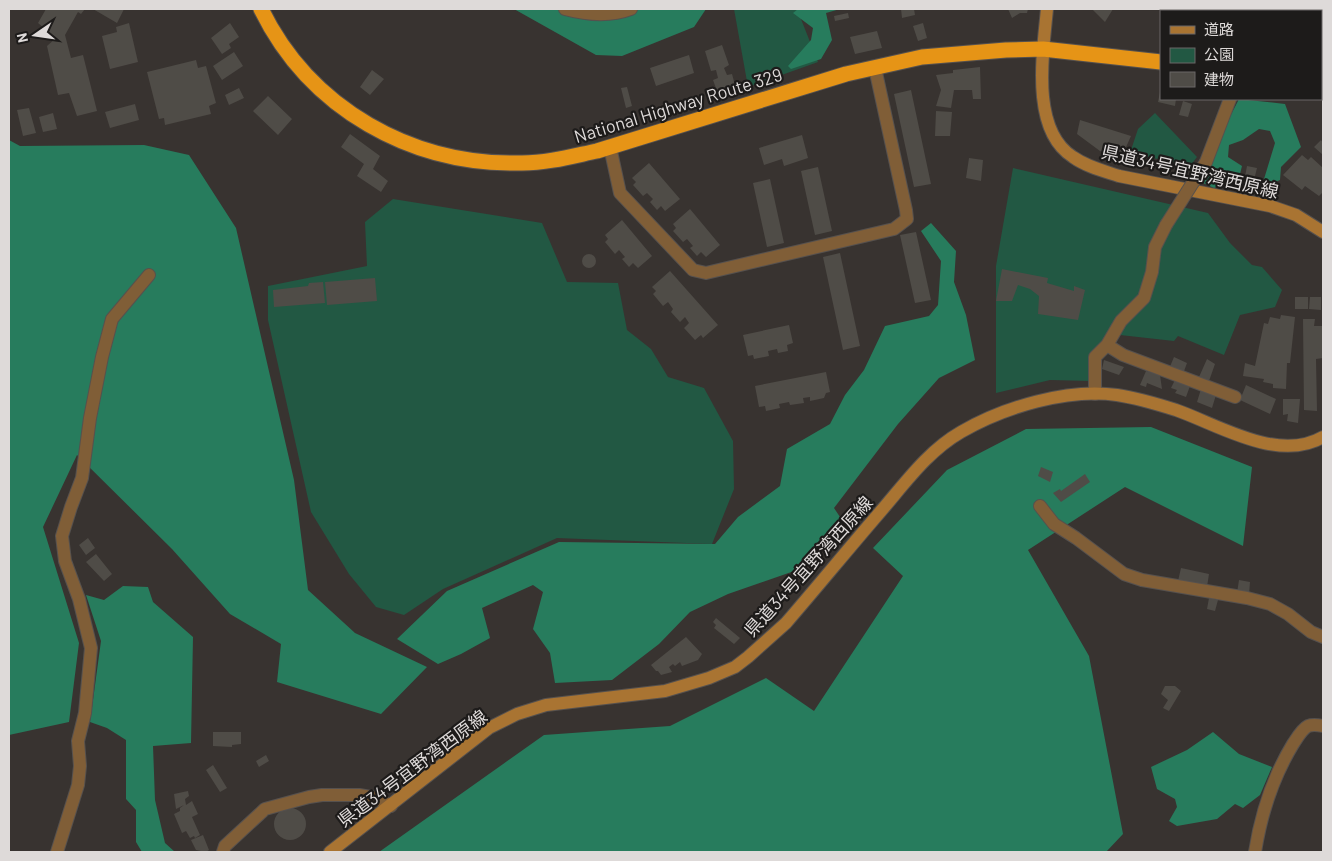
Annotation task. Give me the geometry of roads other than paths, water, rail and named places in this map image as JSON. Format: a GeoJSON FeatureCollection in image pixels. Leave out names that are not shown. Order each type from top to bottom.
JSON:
{"type":"FeatureCollection","features":[{"type":"Feature","properties":{"kind":"highway","name":"National Highway Route 329"},"geometry":{"type":"LineString","coordinates":[[260,9],[276,37],[293,60],[311,81],[329,97],[386,135],[414,147],[443,156],[466,160],[524,163],[557,159],[610,147],[846,74],[922,57],[1043,49],[1160,62]]}},
{"type":"Feature","properties":{"kind":"main road","name":"県道34号宜野湾西原線"},"geometry":{"type":"LineString","coordinates":[[1046,9],[1042,84],[1045,109],[1055,137],[1072,157],[1094,168],[1120,176],[1270,206],[1296,215],[1323,232]]}},
{"type":"Feature","properties":{"kind":"main road","name":"県道34号宜野湾西原線"},"geometry":{"type":"LineString","coordinates":[[330,852],[490,728],[517,714],[546,705],[665,691],[710,678],[735,667],[786,623],[928,456],[962,431],[1011,409],[1059,398],[1095,394],[1117,395],[1144,400],[1177,410],[1234,434],[1280,446],[1307,443],[1323,437]]}},
{"type":"Feature","properties":{"kind":"street"},"geometry":{"type":"LineString","coordinates":[[565,9],[607,15],[631,9]]}},
{"type":"Feature","properties":{"kind":"street"},"geometry":{"type":"LineString","coordinates":[[610,147],[620,193],[693,270],[706,273],[894,229],[907,219],[906,210],[875,68]]}},
{"type":"Feature","properties":{"kind":"street"},"geometry":{"type":"LineString","coordinates":[[1095,394],[1095,357],[1107,345],[1121,321],[1144,298],[1152,272],[1155,247],[1166,225],[1206,162],[1230,100]]}},
{"type":"Feature","properties":{"kind":"street"},"geometry":{"type":"LineString","coordinates":[[57,852],[78,785],[80,766],[78,741],[85,713],[91,648],[79,599],[65,561],[62,536],[82,478],[90,418],[102,357],[112,319],[149,275]]}},
{"type":"Feature","properties":{"kind":"street"},"geometry":{"type":"LineString","coordinates":[[1107,345],[1123,355],[1236,397]]}},
{"type":"Feature","properties":{"kind":"street"},"geometry":{"type":"LineString","coordinates":[[1040,506],[1054,524],[1124,574],[1142,580],[1247,598],[1270,604],[1288,614],[1312,632],[1323,637]]}},
{"type":"Feature","properties":{"kind":"street"},"geometry":{"type":"LineString","coordinates":[[1255,852],[1259,826],[1280,765],[1298,735],[1307,726],[1323,726]]}},
{"type":"Feature","properties":{"kind":"street"},"geometry":{"type":"LineString","coordinates":[[223,852],[225,846],[265,809],[322,795],[359,795],[376,798],[390,806]]}}]}
